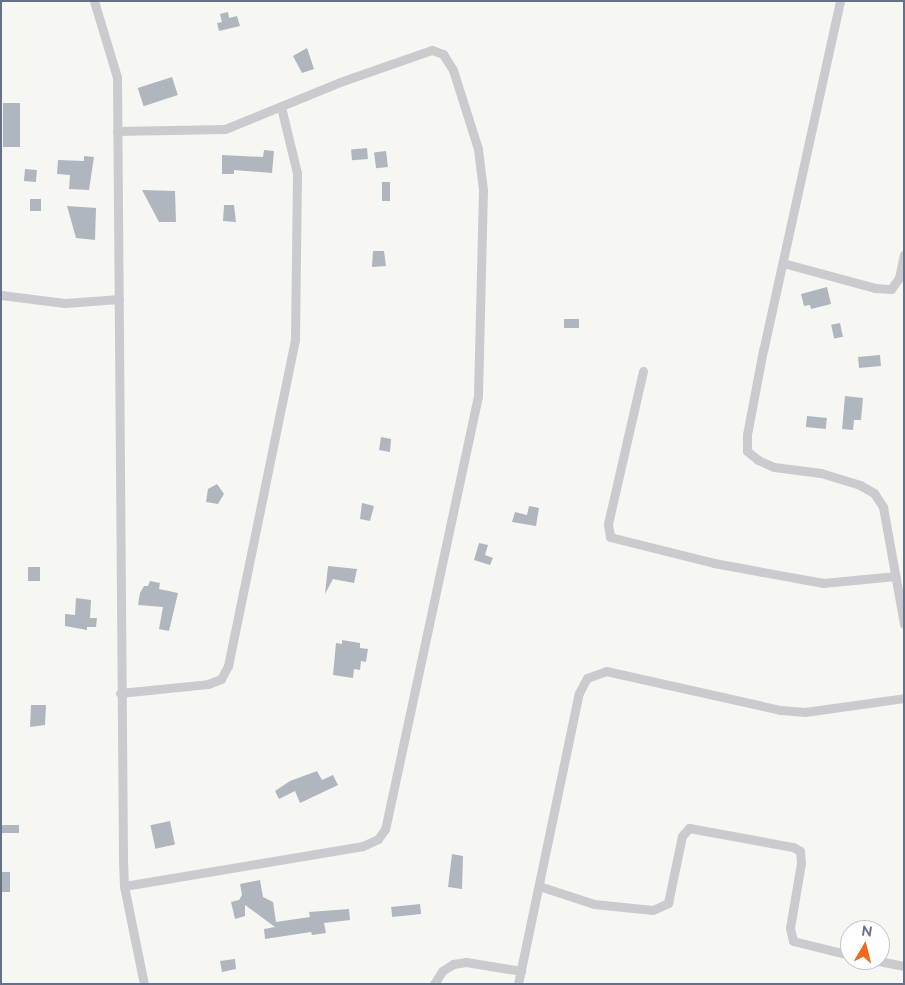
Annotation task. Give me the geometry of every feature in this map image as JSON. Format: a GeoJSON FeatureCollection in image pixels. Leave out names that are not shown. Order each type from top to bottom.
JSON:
{"type":"FeatureCollection","features":[{"type":"Feature","properties":{"kind":"street"},"geometry":{"type":"LineString","coordinates":[[94,1],[115,64],[119,299],[120,693],[124,886],[144,984]]}},
{"type":"Feature","properties":{"kind":"street"},"geometry":{"type":"LineString","coordinates":[[840,1],[749,425],[748,451],[758,460],[774,467],[821,473],[860,485],[874,493],[883,507],[904,624]]}},
{"type":"Feature","properties":{"kind":"street"},"geometry":{"type":"LineString","coordinates":[[117,131],[216,131],[432,50],[444,54],[453,70],[478,149],[483,190],[478,396],[429,615],[400,767],[385,829],[378,840],[355,847],[124,886]]}},
{"type":"Feature","properties":{"kind":"street"},"geometry":{"type":"LineString","coordinates":[[120,693],[208,684],[221,679],[228,666],[295,339],[297,173],[281,107]]}},
{"type":"Feature","properties":{"kind":"street"},"geometry":{"type":"LineString","coordinates":[[783,263],[875,288],[891,289],[899,278],[904,255]]}},
{"type":"Feature","properties":{"kind":"street"},"geometry":{"type":"LineString","coordinates":[[1,295],[65,302],[119,299]]}},
{"type":"Feature","properties":{"kind":"street"},"geometry":{"type":"LineString","coordinates":[[643,371],[608,524],[610,537],[714,563],[823,583],[896,576]]}},
{"type":"Feature","properties":{"kind":"street"},"geometry":{"type":"LineString","coordinates":[[518,984],[579,693],[587,678],[606,671],[781,710],[805,712],[904,698]]}},
{"type":"Feature","properties":{"kind":"street"},"geometry":{"type":"LineString","coordinates":[[539,886],[594,904],[653,910],[668,903],[682,836],[689,828],[793,847],[800,852],[801,863],[790,928],[793,941],[840,953]]}},
{"type":"Feature","properties":{"kind":"street"},"geometry":{"type":"LineString","coordinates":[[434,984],[442,971],[453,964],[466,962],[521,970]]}},
{"type":"Feature","properties":{"kind":"street"},"geometry":{"type":"LineString","coordinates":[[890,963],[904,966]]}},
{"type":"Feature","properties":{"kind":"building"},"geometry":{"type":"Polygon","coordinates":[[[228,12],[229,18],[237,16],[240,26],[219,31],[217,23],[222,22],[220,14],[228,12]]]}},
{"type":"Feature","properties":{"kind":"building"},"geometry":{"type":"Polygon","coordinates":[[[307,48],[314,69],[302,73],[293,56],[307,48]]]}},
{"type":"Feature","properties":{"kind":"building"},"geometry":{"type":"Polygon","coordinates":[[[172,77],[178,95],[144,106],[138,88],[172,77]]]}},
{"type":"Feature","properties":{"kind":"building"},"geometry":{"type":"Polygon","coordinates":[[[3,103],[20,103],[20,147],[3,147],[3,103]]]}},
{"type":"Feature","properties":{"kind":"building"},"geometry":{"type":"Polygon","coordinates":[[[367,148],[368,159],[352,160],[351,149],[367,148]]]}},
{"type":"Feature","properties":{"kind":"building"},"geometry":{"type":"Polygon","coordinates":[[[264,150],[274,151],[272,173],[234,170],[234,174],[222,174],[222,155],[263,157],[264,150]]]}},
{"type":"Feature","properties":{"kind":"building"},"geometry":{"type":"Polygon","coordinates":[[[386,151],[388,167],[376,168],[374,152],[386,151]]]}},
{"type":"Feature","properties":{"kind":"building"},"geometry":{"type":"Polygon","coordinates":[[[84,156],[94,157],[89,190],[69,189],[70,175],[57,174],[58,160],[84,161],[84,156]]]}},
{"type":"Feature","properties":{"kind":"building"},"geometry":{"type":"Polygon","coordinates":[[[25,169],[37,170],[36,182],[24,181],[25,169]]]}},
{"type":"Feature","properties":{"kind":"building"},"geometry":{"type":"Polygon","coordinates":[[[382,182],[390,182],[390,201],[382,201],[382,182]]]}},
{"type":"Feature","properties":{"kind":"building"},"geometry":{"type":"Polygon","coordinates":[[[142,190],[175,191],[176,222],[159,222],[142,190]]]}},
{"type":"Feature","properties":{"kind":"building"},"geometry":{"type":"Polygon","coordinates":[[[30,199],[41,199],[41,211],[30,211],[30,199]]]}},
{"type":"Feature","properties":{"kind":"building"},"geometry":{"type":"Polygon","coordinates":[[[224,205],[234,205],[236,222],[223,221],[224,205]]]}},
{"type":"Feature","properties":{"kind":"building"},"geometry":{"type":"Polygon","coordinates":[[[67,206],[96,208],[95,240],[76,238],[67,206]]]}},
{"type":"Feature","properties":{"kind":"building"},"geometry":{"type":"Polygon","coordinates":[[[373,251],[384,251],[386,266],[372,267],[373,251]]]}},
{"type":"Feature","properties":{"kind":"building"},"geometry":{"type":"Polygon","coordinates":[[[827,287],[831,304],[811,309],[810,305],[804,306],[801,294],[827,287]]]}},
{"type":"Feature","properties":{"kind":"building"},"geometry":{"type":"Polygon","coordinates":[[[564,319],[579,319],[579,328],[564,328],[564,319]]]}},
{"type":"Feature","properties":{"kind":"building"},"geometry":{"type":"Polygon","coordinates":[[[840,323],[843,337],[834,339],[831,325],[840,323]]]}},
{"type":"Feature","properties":{"kind":"building"},"geometry":{"type":"Polygon","coordinates":[[[880,355],[881,366],[859,368],[858,357],[880,355]]]}},
{"type":"Feature","properties":{"kind":"building"},"geometry":{"type":"Polygon","coordinates":[[[845,396],[863,398],[861,420],[854,420],[853,430],[842,429],[845,396]]]}},
{"type":"Feature","properties":{"kind":"building"},"geometry":{"type":"Polygon","coordinates":[[[807,416],[827,418],[826,429],[806,427],[807,416]]]}},
{"type":"Feature","properties":{"kind":"building"},"geometry":{"type":"Polygon","coordinates":[[[381,437],[391,439],[390,452],[379,450],[381,437]]]}},
{"type":"Feature","properties":{"kind":"building"},"geometry":{"type":"Polygon","coordinates":[[[217,484],[224,494],[218,504],[206,502],[208,489],[217,484]]]}},
{"type":"Feature","properties":{"kind":"building"},"geometry":{"type":"Polygon","coordinates":[[[362,503],[374,506],[370,521],[360,519],[362,503]]]}},
{"type":"Feature","properties":{"kind":"building"},"geometry":{"type":"Polygon","coordinates":[[[529,506],[539,508],[536,526],[512,522],[515,512],[527,515],[529,506]]]}},
{"type":"Feature","properties":{"kind":"building"},"geometry":{"type":"Polygon","coordinates":[[[479,543],[488,545],[485,555],[493,558],[490,565],[474,560],[479,543]]]}},
{"type":"Feature","properties":{"kind":"building"},"geometry":{"type":"Polygon","coordinates":[[[328,566],[357,569],[354,583],[333,579],[325,594],[328,566]]]}},
{"type":"Feature","properties":{"kind":"building"},"geometry":{"type":"Polygon","coordinates":[[[28,567],[40,567],[40,581],[28,581],[28,567]]]}},
{"type":"Feature","properties":{"kind":"building"},"geometry":{"type":"Polygon","coordinates":[[[150,581],[160,583],[159,589],[178,593],[169,631],[159,629],[163,607],[138,605],[140,593],[144,586],[148,586],[150,581]]]}},
{"type":"Feature","properties":{"kind":"building"},"geometry":{"type":"Polygon","coordinates":[[[76,598],[91,600],[90,618],[97,618],[96,627],[87,627],[87,630],[65,626],[65,614],[75,615],[76,598]]]}},
{"type":"Feature","properties":{"kind":"building"},"geometry":{"type":"Polygon","coordinates":[[[342,640],[360,643],[360,648],[368,649],[366,662],[361,661],[360,670],[354,669],[353,678],[333,675],[336,643],[342,644],[342,640]]]}},
{"type":"Feature","properties":{"kind":"building"},"geometry":{"type":"Polygon","coordinates":[[[31,705],[46,705],[45,725],[30,727],[31,705]]]}},
{"type":"Feature","properties":{"kind":"building"},"geometry":{"type":"Polygon","coordinates":[[[317,771],[322,780],[333,775],[338,785],[300,803],[295,791],[279,799],[275,791],[290,781],[317,771]]]}},
{"type":"Feature","properties":{"kind":"building"},"geometry":{"type":"Polygon","coordinates":[[[170,821],[175,844],[155,849],[150,825],[170,821]]]}},
{"type":"Feature","properties":{"kind":"building"},"geometry":{"type":"Polygon","coordinates":[[[2,825],[19,825],[19,833],[2,833],[2,825]]]}},
{"type":"Feature","properties":{"kind":"building"},"geometry":{"type":"Polygon","coordinates":[[[452,854],[463,856],[462,889],[448,887],[452,854]]]}},
{"type":"Feature","properties":{"kind":"building"},"geometry":{"type":"Polygon","coordinates":[[[1,872],[10,872],[10,892],[1,892],[1,872]]]}},
{"type":"Feature","properties":{"kind":"building"},"geometry":{"type":"Polygon","coordinates":[[[260,880],[263,897],[273,902],[276,922],[310,917],[309,912],[349,909],[350,920],[324,923],[326,933],[312,935],[311,932],[265,939],[264,929],[275,927],[245,905],[245,916],[235,919],[231,902],[239,900],[242,895],[240,884],[260,880]]]}},
{"type":"Feature","properties":{"kind":"building"},"geometry":{"type":"Polygon","coordinates":[[[420,904],[421,914],[392,917],[391,907],[420,904]]]}},
{"type":"Feature","properties":{"kind":"building"},"geometry":{"type":"Polygon","coordinates":[[[235,959],[236,969],[222,972],[220,961],[235,959]]]}}]}
